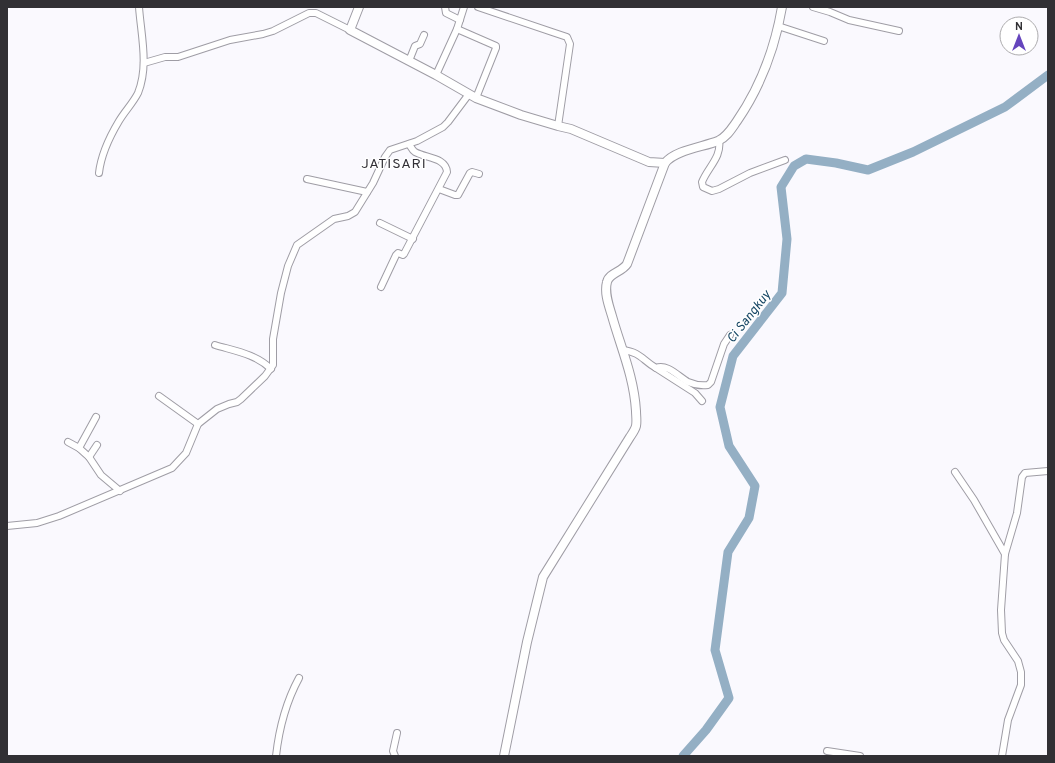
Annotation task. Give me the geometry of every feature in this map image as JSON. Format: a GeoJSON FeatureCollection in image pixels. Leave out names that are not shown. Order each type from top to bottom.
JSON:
{"type":"FeatureCollection","features":[{"type":"Feature","properties":{"kind":"street"},"geometry":{"type":"LineString","coordinates":[[99,173],[111,135],[119,120],[131,105],[138,92],[142,77],[144,63],[139,7]]}},
{"type":"Feature","properties":{"kind":"street"},"geometry":{"type":"LineString","coordinates":[[350,30],[359,7]]}},
{"type":"Feature","properties":{"kind":"street"},"geometry":{"type":"LineString","coordinates":[[445,7],[446,13],[460,20]]}},
{"type":"Feature","properties":{"kind":"street"},"geometry":{"type":"LineString","coordinates":[[436,75],[457,29],[464,7]]}},
{"type":"Feature","properties":{"kind":"street"},"geometry":{"type":"LineString","coordinates":[[478,7],[567,37],[570,44],[558,126]]}},
{"type":"Feature","properties":{"kind":"street"},"geometry":{"type":"LineString","coordinates":[[504,756],[544,574],[636,425],[636,400],[632,378],[607,299],[607,283],[610,277],[627,264],[665,163],[672,157],[719,140],[727,134],[745,108],[756,90],[770,58],[782,7]]}},
{"type":"Feature","properties":{"kind":"street"},"geometry":{"type":"LineString","coordinates":[[813,7],[830,12],[848,20],[899,30]]}},
{"type":"Feature","properties":{"kind":"street"},"geometry":{"type":"LineString","coordinates":[[144,63],[165,57],[178,57],[230,40],[263,34],[273,31],[310,13],[316,13],[436,75],[472,96],[520,115],[571,129],[649,162],[665,163]]}},
{"type":"Feature","properties":{"kind":"street"},"geometry":{"type":"LineString","coordinates":[[778,26],[824,41]]}},
{"type":"Feature","properties":{"kind":"street"},"geometry":{"type":"LineString","coordinates":[[7,526],[37,523],[59,516],[96,499],[120,491],[175,465],[186,453],[198,424],[217,409],[241,399],[271,369],[274,362],[273,339],[281,295],[288,266],[298,245],[334,219],[346,217],[355,212],[390,150],[428,136],[446,124],[472,96],[496,48],[489,43],[457,29]]}},
{"type":"Feature","properties":{"kind":"street"},"geometry":{"type":"LineString","coordinates":[[409,61],[415,46],[420,44],[424,35]]}},
{"type":"Feature","properties":{"kind":"street"},"geometry":{"type":"LineString","coordinates":[[719,140],[719,153],[702,182],[703,187],[712,190],[719,189],[750,173],[785,160]]}},
{"type":"Feature","properties":{"kind":"street"},"geometry":{"type":"LineString","coordinates":[[381,286],[396,255],[399,253],[404,254],[413,239],[447,172],[447,168],[439,161],[415,152],[409,144]]}},
{"type":"Feature","properties":{"kind":"street"},"geometry":{"type":"LineString","coordinates":[[439,189],[458,195],[470,173],[472,172],[479,174]]}},
{"type":"Feature","properties":{"kind":"street"},"geometry":{"type":"LineString","coordinates":[[307,179],[367,192]]}},
{"type":"Feature","properties":{"kind":"street"},"geometry":{"type":"LineString","coordinates":[[380,223],[413,239]]}},
{"type":"Feature","properties":{"kind":"street"},"geometry":{"type":"LineString","coordinates":[[656,368],[659,366],[664,367],[689,382],[697,385],[708,386],[711,382],[724,344],[730,335]]}},
{"type":"Feature","properties":{"kind":"street"},"geometry":{"type":"LineString","coordinates":[[215,346],[238,351],[261,361],[271,369]]}},
{"type":"Feature","properties":{"kind":"street"},"geometry":{"type":"LineString","coordinates":[[622,350],[638,354],[656,368],[695,393],[702,400]]}},
{"type":"Feature","properties":{"kind":"street"},"geometry":{"type":"LineString","coordinates":[[159,396],[198,424]]}},
{"type":"Feature","properties":{"kind":"street"},"geometry":{"type":"LineString","coordinates":[[79,448],[96,417]]}},
{"type":"Feature","properties":{"kind":"street"},"geometry":{"type":"LineString","coordinates":[[68,442],[79,448],[101,475],[120,491]]}},
{"type":"Feature","properties":{"kind":"street"},"geometry":{"type":"LineString","coordinates":[[88,458],[97,445]]}},
{"type":"Feature","properties":{"kind":"street"},"geometry":{"type":"LineString","coordinates":[[1002,756],[1007,725],[1019,693],[1022,679],[1018,661],[1004,640],[1002,633],[1001,605],[1004,554],[1017,513],[1022,477],[1025,473],[1048,470]]}},
{"type":"Feature","properties":{"kind":"street"},"geometry":{"type":"LineString","coordinates":[[955,472],[974,500],[1004,554]]}},
{"type":"Feature","properties":{"kind":"street"},"geometry":{"type":"LineString","coordinates":[[276,756],[287,702],[299,678]]}},
{"type":"Feature","properties":{"kind":"street"},"geometry":{"type":"LineString","coordinates":[[395,756],[393,751],[397,733]]}},
{"type":"Feature","properties":{"kind":"street"},"geometry":{"type":"LineString","coordinates":[[827,751],[860,756]]}},
{"type":"Feature","properties":{"kind":"waterway","name":"Ci Sangkuy"},"geometry":{"type":"LineString","coordinates":[[683,756],[706,730],[729,698],[715,650],[728,552],[749,518],[755,486],[729,446],[720,407],[733,356],[782,293],[787,239],[781,187],[794,166],[806,159],[836,163],[868,170],[913,152],[1005,107],[1048,75]]}},
{"type":"Feature","properties":{"kind":"district","name":"JATISARI"},"geometry":{"type":"Point","coordinates":[394,163]}}]}
